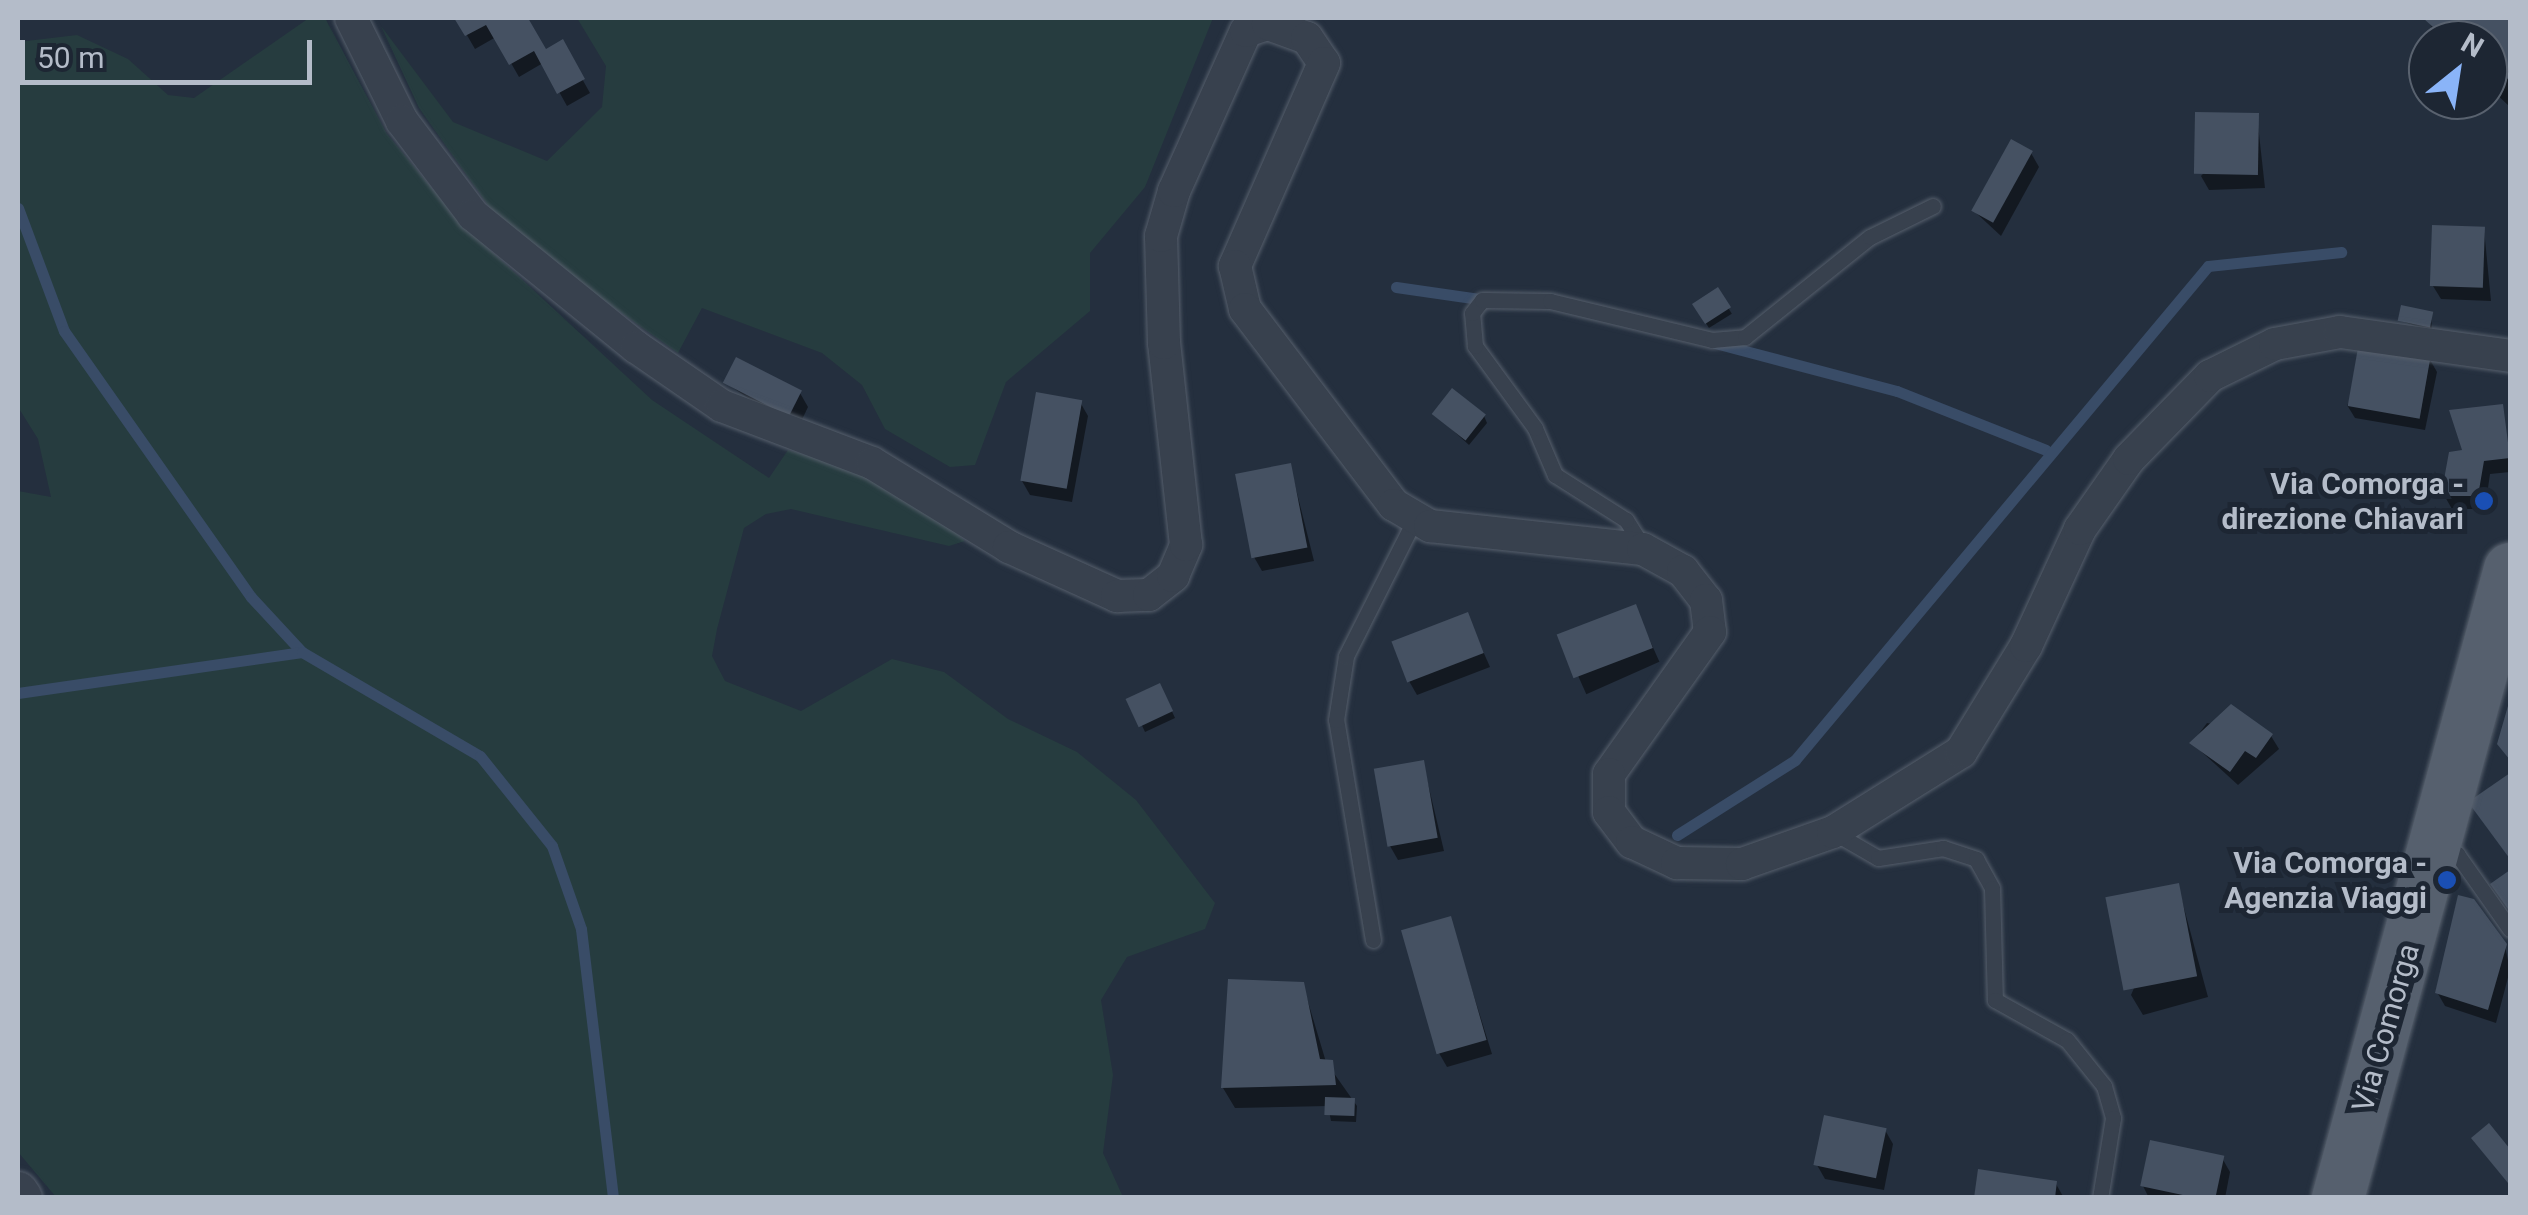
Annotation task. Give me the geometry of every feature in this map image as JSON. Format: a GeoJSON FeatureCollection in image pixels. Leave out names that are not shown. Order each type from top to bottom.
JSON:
{"type":"FeatureCollection","features":[{"type":"Feature","properties":{"kind":"main road","name":"Via Comorga"},"geometry":{"type":"LineString","coordinates":[[2338,1198],[2437,848],[2510,568]]}},
{"type":"Feature","properties":{"kind":"street"},"geometry":{"type":"LineString","coordinates":[[351,18],[402,121],[472,215],[636,347],[722,406],[872,463],[1009,548],[1117,596],[1149,595],[1174,576],[1186,545],[1164,344],[1161,236],[1174,192],[1246,31],[1268,24],[1307,38],[1324,63],[1240,250],[1244,308],[1355,463],[1416,516],[1490,537],[1644,549],[1683,571],[1706,600],[1710,632],[1609,774],[1609,812],[1632,842],[1677,863],[1742,864],[1833,832],[1961,752],[2026,646],[2080,529],[2129,458],[2210,376],[2275,344],[2340,332],[2510,356]]}},
{"type":"Feature","properties":{"kind":"street"},"geometry":{"type":"LineString","coordinates":[[18,1192],[22,1198]]}},
{"type":"Feature","properties":{"kind":"lane"},"geometry":{"type":"LineString","coordinates":[[1644,549],[1626,520],[1555,475],[1535,428],[1475,346],[1472,313],[1482,300],[1550,302],[1712,340],[1746,337],[1870,237],[1932,206]]}},
{"type":"Feature","properties":{"kind":"lane"},"geometry":{"type":"LineString","coordinates":[[1373,940],[1336,720],[1346,656],[1416,516]]}},
{"type":"Feature","properties":{"kind":"lane"},"geometry":{"type":"LineString","coordinates":[[1833,832],[1878,858],[1943,848],[1976,859],[1992,888],[1995,1000],[2068,1040],[2104,1086],[2113,1118],[2100,1198]]}},
{"type":"Feature","properties":{"kind":"lane"},"geometry":{"type":"LineString","coordinates":[[2437,848],[2457,854],[2510,929]]}},
{"type":"Feature","properties":{"kind":"green space"},"geometry":{"type":"Polygon","coordinates":[[[309,18],[325,18],[387,134],[460,222],[652,400],[769,478],[788,450],[844,465],[924,505],[965,541],[949,546],[791,509],[766,514],[744,528],[717,629],[712,656],[725,681],[801,711],[892,659],[944,672],[1008,719],[1077,752],[1136,800],[1215,903],[1205,929],[1127,957],[1101,1000],[1113,1075],[1103,1153],[1123,1197],[56,1197],[18,1152],[18,491],[51,497],[38,439],[18,407],[18,42],[77,35],[128,59],[168,95],[194,98],[309,18]]]}},
{"type":"Feature","properties":{"kind":"green space"},"geometry":{"type":"Polygon","coordinates":[[[577,18],[1213,18],[1145,187],[1090,253],[1090,311],[1006,382],[975,465],[950,467],[885,429],[862,385],[822,353],[702,308],[678,353],[507,232],[419,108],[381,26],[453,122],[547,161],[602,107],[606,66],[577,18]]]}},
{"type":"Feature","properties":{"kind":"building"},"geometry":{"type":"Polygon","coordinates":[[[454,18],[528,18],[546,49],[563,39],[585,79],[557,94],[534,51],[509,65],[486,25],[465,36],[454,18]]]}},
{"type":"Feature","properties":{"kind":"building"},"geometry":{"type":"Polygon","coordinates":[[[2510,18],[2510,76],[2508,20],[2425,20],[2510,18]]]}},
{"type":"Feature","properties":{"kind":"building"},"geometry":{"type":"Polygon","coordinates":[[[2195,112],[2259,113],[2258,175],[2194,174],[2195,112]]]}},
{"type":"Feature","properties":{"kind":"building"},"geometry":{"type":"Polygon","coordinates":[[[2011,139],[2033,151],[1993,223],[1971,211],[2011,139]]]}},
{"type":"Feature","properties":{"kind":"building"},"geometry":{"type":"Polygon","coordinates":[[[2432,225],[2485,227],[2483,288],[2430,286],[2432,225]]]}},
{"type":"Feature","properties":{"kind":"building"},"geometry":{"type":"Polygon","coordinates":[[[1718,287],[1731,307],[1705,324],[1692,304],[1718,287]]]}},
{"type":"Feature","properties":{"kind":"building"},"geometry":{"type":"Polygon","coordinates":[[[2401,305],[2433,312],[2430,328],[2398,321],[2401,305]]]}},
{"type":"Feature","properties":{"kind":"building"},"geometry":{"type":"Polygon","coordinates":[[[2359,342],[2431,355],[2420,419],[2348,406],[2359,342]]]}},
{"type":"Feature","properties":{"kind":"building"},"geometry":{"type":"Polygon","coordinates":[[[736,357],[802,391],[789,416],[723,383],[736,357]]]}},
{"type":"Feature","properties":{"kind":"building"},"geometry":{"type":"Polygon","coordinates":[[[1452,388],[1486,414],[1466,440],[1432,414],[1452,388]]]}},
{"type":"Feature","properties":{"kind":"building"},"geometry":{"type":"Polygon","coordinates":[[[1036,392],[1082,400],[1067,489],[1020,481],[1036,392]]]}},
{"type":"Feature","properties":{"kind":"building"},"geometry":{"type":"Polygon","coordinates":[[[2503,404],[2510,458],[2484,461],[2478,496],[2441,496],[2449,452],[2462,450],[2449,410],[2503,404]]]}},
{"type":"Feature","properties":{"kind":"building"},"geometry":{"type":"Polygon","coordinates":[[[1291,463],[1307,547],[1251,558],[1235,474],[1291,463]]]}},
{"type":"Feature","properties":{"kind":"building"},"geometry":{"type":"Polygon","coordinates":[[[1636,604],[1653,648],[1573,678],[1557,634],[1636,604]]]}},
{"type":"Feature","properties":{"kind":"building"},"geometry":{"type":"Polygon","coordinates":[[[1468,612],[1484,653],[1407,682],[1391,641],[1468,612]]]}},
{"type":"Feature","properties":{"kind":"building"},"geometry":{"type":"Polygon","coordinates":[[[1160,683],[1173,711],[1139,727],[1126,699],[1160,683]]]}},
{"type":"Feature","properties":{"kind":"building"},"geometry":{"type":"Polygon","coordinates":[[[2510,699],[2510,760],[2497,744],[2510,699]]]}},
{"type":"Feature","properties":{"kind":"building"},"geometry":{"type":"Polygon","coordinates":[[[2231,704],[2273,734],[2256,758],[2245,751],[2230,772],[2189,743],[2231,704]]]}},
{"type":"Feature","properties":{"kind":"building"},"geometry":{"type":"Polygon","coordinates":[[[1424,760],[1438,838],[1387,847],[1374,769],[1424,760]]]}},
{"type":"Feature","properties":{"kind":"building"},"geometry":{"type":"Polygon","coordinates":[[[2510,773],[2510,859],[2468,802],[2510,773]]]}},
{"type":"Feature","properties":{"kind":"building"},"geometry":{"type":"Polygon","coordinates":[[[2510,870],[2510,912],[2490,884],[2510,870]]]}},
{"type":"Feature","properties":{"kind":"building"},"geometry":{"type":"Polygon","coordinates":[[[2179,883],[2197,976],[2124,991],[2105,897],[2179,883]]]}},
{"type":"Feature","properties":{"kind":"building"},"geometry":{"type":"Polygon","coordinates":[[[2458,895],[2474,899],[2507,944],[2488,1010],[2435,993],[2458,895]]]}},
{"type":"Feature","properties":{"kind":"building"},"geometry":{"type":"Polygon","coordinates":[[[1451,916],[1487,1040],[1437,1054],[1401,930],[1451,916]]]}},
{"type":"Feature","properties":{"kind":"building"},"geometry":{"type":"Polygon","coordinates":[[[1228,979],[1304,982],[1320,1059],[1333,1060],[1336,1085],[1221,1088],[1228,979]]]}},
{"type":"Feature","properties":{"kind":"building"},"geometry":{"type":"Polygon","coordinates":[[[1325,1097],[1355,1098],[1354,1116],[1324,1115],[1325,1097]]]}},
{"type":"Feature","properties":{"kind":"building"},"geometry":{"type":"Polygon","coordinates":[[[1824,1115],[1887,1128],[1876,1178],[1813,1165],[1824,1115]]]}},
{"type":"Feature","properties":{"kind":"building"},"geometry":{"type":"Polygon","coordinates":[[[2489,1123],[2510,1149],[2508,1183],[2471,1138],[2489,1123]]]}},
{"type":"Feature","properties":{"kind":"building"},"geometry":{"type":"Polygon","coordinates":[[[2150,1140],[2224,1156],[2215,1198],[2140,1186],[2150,1140]]]}},
{"type":"Feature","properties":{"kind":"building"},"geometry":{"type":"Polygon","coordinates":[[[1978,1169],[2057,1181],[2055,1198],[1974,1198],[1978,1169]]]}},
{"type":"Feature","properties":{"kind":"waterway"},"geometry":{"type":"LineString","coordinates":[[18,208],[64,331],[251,597],[302,652]]}},
{"type":"Feature","properties":{"kind":"waterway"},"geometry":{"type":"LineString","coordinates":[[1677,835],[1795,760],[2208,266],[2341,252]]}},
{"type":"Feature","properties":{"kind":"waterway"},"geometry":{"type":"LineString","coordinates":[[1396,287],[1486,300]]}},
{"type":"Feature","properties":{"kind":"waterway"},"geometry":{"type":"LineString","coordinates":[[1715,343],[1897,391],[2046,450]]}},
{"type":"Feature","properties":{"kind":"waterway"},"geometry":{"type":"LineString","coordinates":[[18,693],[302,652],[480,756],[552,846],[581,929],[613,1198]]}},
{"type":"Feature","properties":{"kind":"place","name":"Via Comorga - direzione Chiavari"},"geometry":{"type":"Point","coordinates":[2484,501]}},
{"type":"Feature","properties":{"kind":"place","name":"Via Comorga - Agenzia Viaggi"},"geometry":{"type":"Point","coordinates":[2447,880]}}]}
